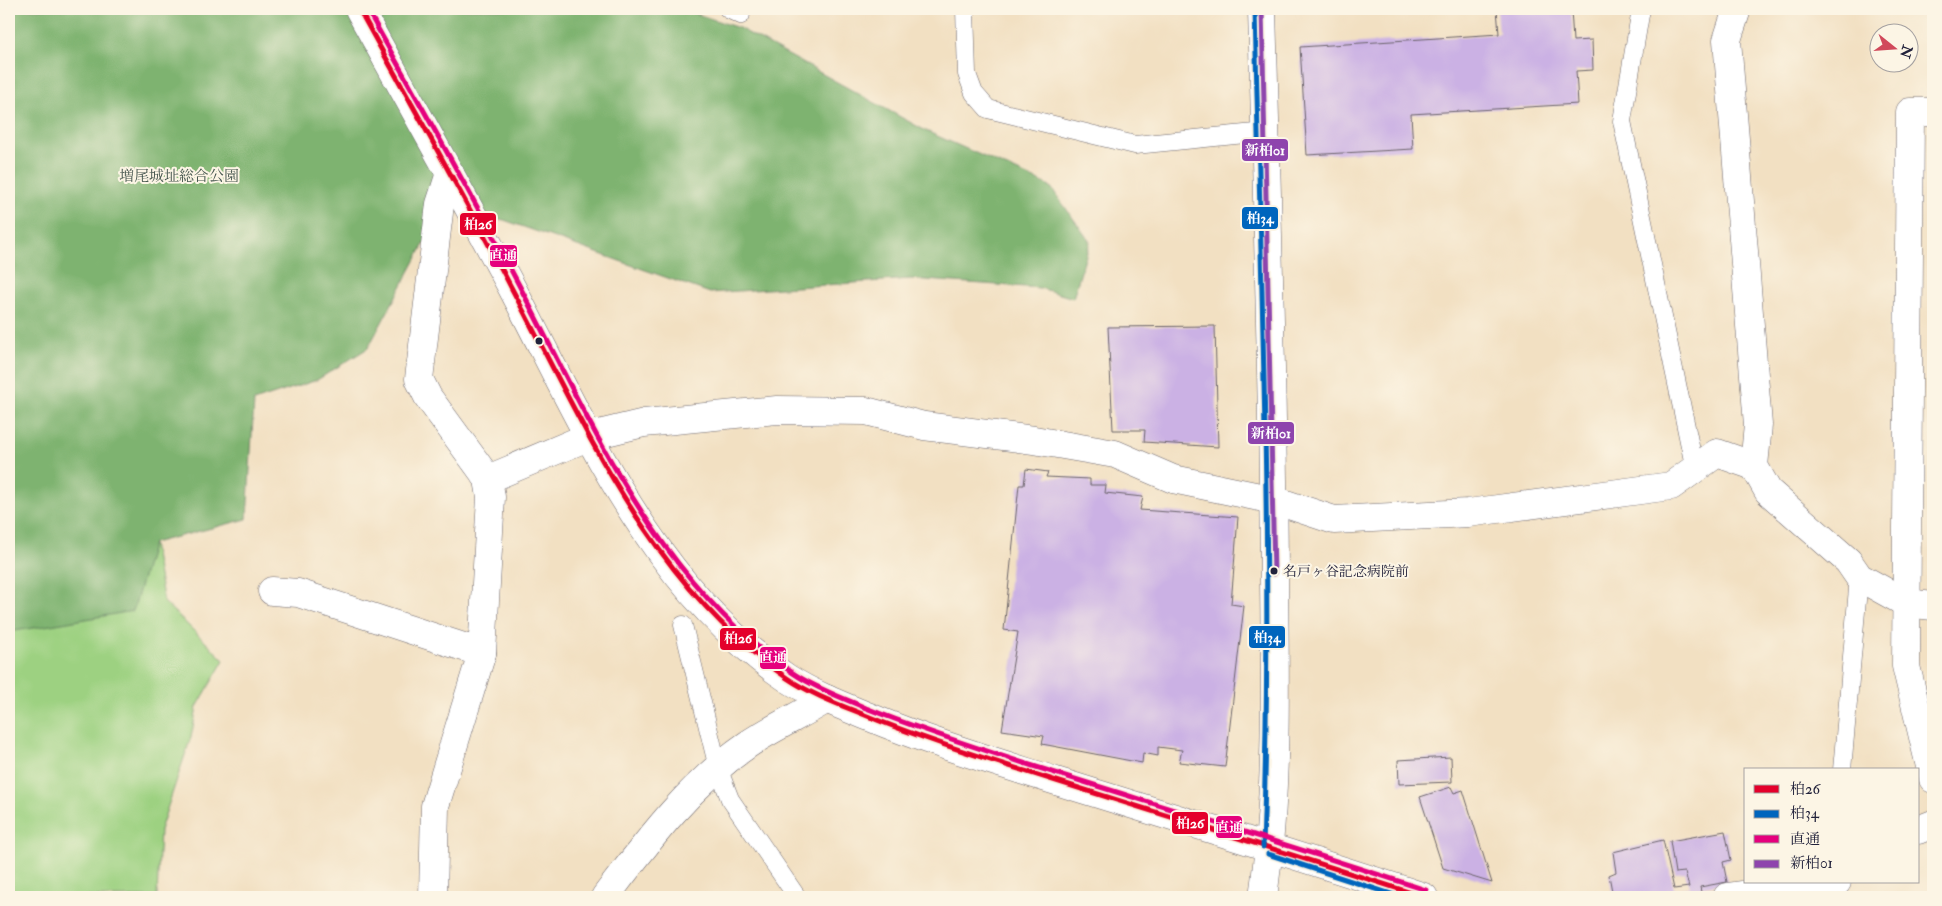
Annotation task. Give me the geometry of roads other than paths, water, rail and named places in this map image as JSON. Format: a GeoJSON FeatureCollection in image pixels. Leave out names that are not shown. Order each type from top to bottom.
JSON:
{"type":"FeatureCollection","features":[{"type":"Feature","properties":{"kind":"street"},"geometry":{"type":"LineString","coordinates":[[359,9],[450,173],[590,436],[642,526],[676,573],[714,616],[751,652],[789,679],[827,700],[911,734],[1424,897]]}},
{"type":"Feature","properties":{"kind":"street"},"geometry":{"type":"LineString","coordinates":[[1262,9],[1274,500],[1275,709],[1270,847],[1262,897]]}},
{"type":"Feature","properties":{"kind":"street"},"geometry":{"type":"LineString","coordinates":[[1738,9],[1727,40],[1758,426],[1754,466],[1768,491],[1848,561],[1859,577],[1906,603],[1933,606]]}},
{"type":"Feature","properties":{"kind":"street"},"geometry":{"type":"LineString","coordinates":[[1933,112],[1910,112],[1906,603],[1906,666],[1933,779]]}},
{"type":"Feature","properties":{"kind":"street"},"geometry":{"type":"LineString","coordinates":[[433,897],[435,806],[482,653],[492,497],[488,479],[428,397],[419,379],[440,204],[450,173]]}},
{"type":"Feature","properties":{"kind":"street"},"geometry":{"type":"LineString","coordinates":[[488,479],[590,436],[644,422],[778,410],[866,411],[924,426],[1034,440],[1115,454],[1173,479],[1274,500],[1334,520],[1468,513],[1671,486],[1717,453],[1754,466]]}},
{"type":"Feature","properties":{"kind":"street"},"geometry":{"type":"LineString","coordinates":[[272,591],[298,593],[482,653]]}},
{"type":"Feature","properties":{"kind":"street"},"geometry":{"type":"LineString","coordinates":[[605,897],[654,833],[700,783],[748,744],[827,700]]}},
{"type":"Feature","properties":{"kind":"street"},"geometry":{"type":"LineString","coordinates":[[1920,829],[1933,824]]}},
{"type":"Feature","properties":{"kind":"street"},"geometry":{"type":"LineString","coordinates":[[1727,897],[1822,884]]}},
{"type":"Feature","properties":{"kind":"street"},"geometry":{"type":"LineString","coordinates":[[1844,884],[1845,897]]}},
{"type":"Feature","properties":{"kind":"lane"},"geometry":{"type":"LineString","coordinates":[[965,9],[967,74],[974,93],[988,109],[1135,145],[1265,132]]}},
{"type":"Feature","properties":{"kind":"lane"},"geometry":{"type":"LineString","coordinates":[[1641,9],[1622,121],[1695,470]]}},
{"type":"Feature","properties":{"kind":"lane"},"geometry":{"type":"LineString","coordinates":[[1842,768],[1859,577]]}},
{"type":"Feature","properties":{"kind":"lane"},"geometry":{"type":"LineString","coordinates":[[683,625],[718,768],[730,799],[797,897]]}},
{"type":"Feature","properties":{"kind":"place","name":"名戸ヶ谷記念病院前"},"geometry":{"type":"Point","coordinates":[1274,571]}},
{"type":"Feature","properties":{"kind":"park label","name":"増尾城址総合公園"},"geometry":{"type":"Point","coordinates":[179,176]}}]}
